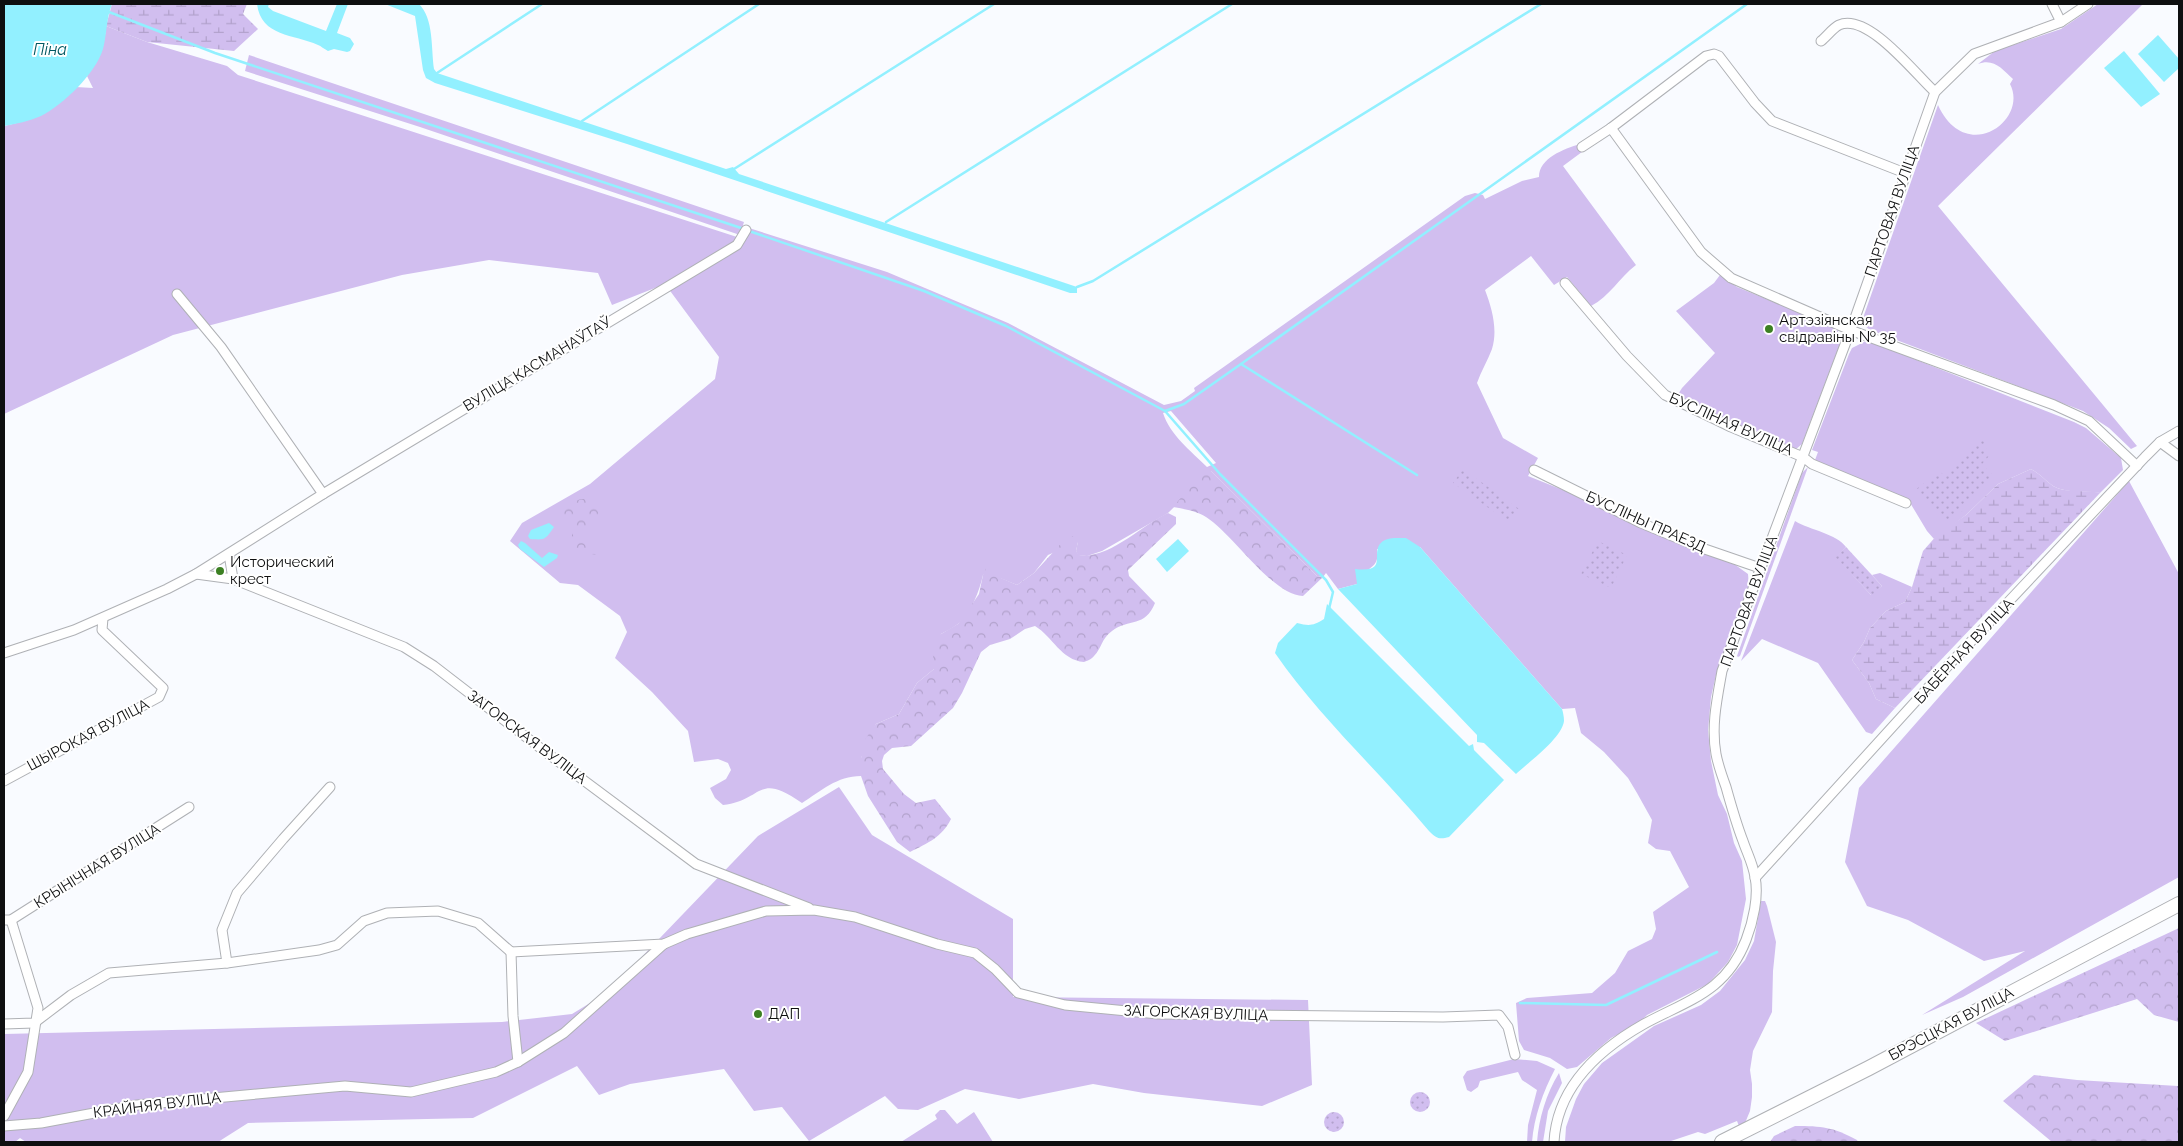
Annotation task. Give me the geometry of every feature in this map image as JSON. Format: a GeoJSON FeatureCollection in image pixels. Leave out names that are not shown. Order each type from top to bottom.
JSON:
{"type":"FeatureCollection","features":[{"type":"Feature","properties":{"kind":"main road","name":"БРЭСЦКАЯ ВУЛІЦА"},"geometry":{"type":"LineString","coordinates":[[1722,1142],[1869,1068],[2179,904]]}},
{"type":"Feature","properties":{"kind":"street"},"geometry":{"type":"LineString","coordinates":[[2052,4],[2061,22]]}},
{"type":"Feature","properties":{"kind":"street","name":"ПАРТОВАЯ ВУЛІЦА"},"geometry":{"type":"LineString","coordinates":[[1755,878],[1716,755],[1714,732],[1716,704],[1722,671],[1850,330],[1935,92],[1974,54],[2061,22],[2088,4]]}},
{"type":"Feature","properties":{"kind":"street"},"geometry":{"type":"LineString","coordinates":[[1821,41],[1839,26],[1848,24],[1858,25],[1888,43],[1935,92]]}},
{"type":"Feature","properties":{"kind":"street"},"geometry":{"type":"LineString","coordinates":[[1582,147],[1706,56],[1714,54],[1719,56],[1743,88],[1772,121],[1905,173]]}},
{"type":"Feature","properties":{"kind":"street"},"geometry":{"type":"LineString","coordinates":[[1610,128],[1701,252],[1718,268],[1744,284],[1850,330],[2054,405],[2090,421],[2137,466]]}},
{"type":"Feature","properties":{"kind":"street","name":"ВУЛІЦА КАСМАНАЎТАЎ"},"geometry":{"type":"LineString","coordinates":[[4,653],[74,630],[196,574],[323,494],[737,245],[746,230]]}},
{"type":"Feature","properties":{"kind":"street","name":"БУСЛІНАЯ ВУЛІЦА"},"geometry":{"type":"LineString","coordinates":[[1565,283],[1627,356],[1665,395],[1731,427],[1803,457],[1812,464],[1906,503]]}},
{"type":"Feature","properties":{"kind":"street"},"geometry":{"type":"LineString","coordinates":[[177,294],[222,347],[323,494]]}},
{"type":"Feature","properties":{"kind":"street","name":"БАБЁРНАЯ ВУЛІЦА"},"geometry":{"type":"LineString","coordinates":[[1755,878],[1946,669],[2137,466],[2160,442],[2179,431]]}},
{"type":"Feature","properties":{"kind":"street"},"geometry":{"type":"LineString","coordinates":[[2160,442],[2179,456]]}},
{"type":"Feature","properties":{"kind":"street","name":"БУСЛІНЫ ПРАЕЗД"},"geometry":{"type":"LineString","coordinates":[[1534,470],[1641,523],[1699,547],[1760,568]]}},
{"type":"Feature","properties":{"kind":"street"},"geometry":{"type":"LineString","coordinates":[[229,554],[232,579]]}},
{"type":"Feature","properties":{"kind":"street","name":"ЗАГОРСКАЯ ВУЛІЦА"},"geometry":{"type":"LineString","coordinates":[[196,574],[232,579],[404,647],[434,666],[696,864],[814,910]]}},
{"type":"Feature","properties":{"kind":"street","name":"ШЫРОКАЯ ВУЛІЦА"},"geometry":{"type":"LineString","coordinates":[[4,780],[160,697],[163,688],[102,630],[103,618]]}},
{"type":"Feature","properties":{"kind":"street"},"geometry":{"type":"LineString","coordinates":[[227,964],[222,930],[237,894],[330,787]]}},
{"type":"Feature","properties":{"kind":"street","name":"КРЫНІЧНАЯ ВУЛІЦА"},"geometry":{"type":"LineString","coordinates":[[7,920],[188,807]]}},
{"type":"Feature","properties":{"kind":"street"},"geometry":{"type":"LineString","coordinates":[[1554,1142],[1557,1119],[1563,1103],[1572,1085],[1584,1070],[1610,1046],[1643,1025],[1702,995],[1716,985],[1734,964],[1746,940],[1755,906],[1755,878]]}},
{"type":"Feature","properties":{"kind":"street","name":"ЗАГОРСКАЯ ВУЛІЦА"},"geometry":{"type":"LineString","coordinates":[[511,952],[664,944],[687,934],[766,911],[814,910],[855,917],[937,944],[975,953],[995,968],[1018,993],[1065,1005],[1167,1014],[1443,1017],[1499,1015],[1508,1027],[1515,1055]]}},
{"type":"Feature","properties":{"kind":"street"},"geometry":{"type":"LineString","coordinates":[[4,1024],[34,1023],[71,995],[109,973],[227,964],[319,950],[337,945],[364,921],[387,913],[438,911],[478,923],[511,952],[513,1016],[518,1062]]}},
{"type":"Feature","properties":{"kind":"street"},"geometry":{"type":"LineString","coordinates":[[4,1116],[28,1072],[34,1023],[38,1008],[7,920]]}},
{"type":"Feature","properties":{"kind":"street","name":"КРАЙНЯЯ ВУЛІЦА"},"geometry":{"type":"LineString","coordinates":[[4,1126],[40,1123],[137,1105],[345,1086],[411,1092],[496,1072],[518,1062],[564,1033],[664,944]]}},
{"type":"Feature","properties":{"kind":"green space"},"geometry":{"type":"Polygon","coordinates":[[[112,4],[247,4],[243,14],[258,29],[234,51],[147,42],[106,26],[112,4]]]}},
{"type":"Feature","properties":{"kind":"green space"},"geometry":{"type":"Polygon","coordinates":[[[2098,4],[2143,4],[1938,206],[2137,446],[2131,449],[2109,428],[2083,411],[1870,330],[1865,326],[1863,318],[1938,105],[1950,123],[1964,133],[1978,135],[1992,131],[2003,123],[2011,111],[2014,98],[2010,84],[2013,79],[1993,63],[1978,64],[1995,51],[2061,29],[2098,4]]]}},
{"type":"Feature","properties":{"kind":"green space"},"geometry":{"type":"Polygon","coordinates":[[[106,26],[147,42],[227,66],[238,75],[737,237],[749,228],[887,272],[1008,323],[1164,405],[1181,401],[1195,391],[1194,388],[1465,196],[1475,193],[1483,195],[1485,199],[1522,181],[1539,177],[1543,165],[1554,155],[1580,144],[1586,149],[1563,166],[1636,265],[1604,297],[1591,306],[1567,277],[1554,285],[1531,256],[1485,290],[1492,312],[1494,342],[1477,383],[1503,438],[1538,458],[1528,476],[1568,492],[1637,525],[1734,564],[1748,574],[1749,587],[1716,675],[1711,697],[1708,730],[1711,761],[1718,795],[1727,814],[1734,843],[1742,861],[1746,899],[1737,945],[1728,962],[1708,984],[1647,1015],[1638,1024],[1611,1038],[1577,1067],[1567,1069],[1550,1058],[1524,1050],[1519,1041],[1516,1003],[1527,998],[1592,993],[1615,973],[1628,951],[1652,939],[1656,929],[1653,912],[1689,887],[1670,851],[1656,849],[1648,843],[1652,820],[1628,778],[1604,752],[1581,733],[1575,708],[1562,709],[1420,547],[1377,549],[1376,561],[1357,584],[1338,589],[1326,573],[1323,577],[1317,576],[1211,471],[1168,513],[1102,551],[1087,556],[1078,555],[1076,551],[1078,542],[1048,555],[1034,573],[1017,585],[1000,578],[1001,561],[983,575],[977,595],[963,619],[941,634],[934,669],[917,683],[899,714],[876,724],[861,758],[861,776],[837,781],[802,803],[776,789],[768,788],[737,802],[723,805],[715,798],[710,788],[726,779],[731,770],[728,763],[718,759],[694,762],[688,731],[652,692],[615,658],[627,632],[620,616],[578,585],[560,583],[510,541],[522,523],[590,484],[715,379],[719,357],[665,284],[612,305],[598,273],[489,260],[402,275],[173,335],[4,414],[4,126],[43,113],[76,87],[93,88],[87,76],[100,52],[106,26]],[[1171,411],[1163,413],[1176,436],[1207,467],[1216,463],[1171,411]]]}},
{"type":"Feature","properties":{"kind":"green space"},"geometry":{"type":"Polygon","coordinates":[[[249,55],[744,222],[740,235],[420,127],[245,71],[249,55]]]}},
{"type":"Feature","properties":{"kind":"green space"},"geometry":{"type":"Polygon","coordinates":[[[1720,275],[1737,287],[1837,328],[1841,341],[1802,444],[1795,450],[1728,423],[1677,396],[1682,388],[1715,353],[1676,311],[1714,283],[1720,275]]]}},
{"type":"Feature","properties":{"kind":"green space"},"geometry":{"type":"Polygon","coordinates":[[[1864,342],[1871,342],[2074,422],[2086,428],[2121,458],[2123,470],[2100,493],[2070,491],[2058,488],[2031,469],[1998,484],[1966,515],[1934,539],[1909,501],[1815,460],[1818,452],[1812,450],[1849,354],[1852,348],[1864,342]]]}},
{"type":"Feature","properties":{"kind":"green space"},"geometry":{"type":"Polygon","coordinates":[[[1982,437],[1989,456],[1982,464],[1995,477],[1963,504],[1965,509],[1948,522],[1914,491],[1939,471],[1945,476],[1974,449],[1972,447],[1982,437]]]}},
{"type":"Feature","properties":{"kind":"green space"},"geometry":{"type":"Polygon","coordinates":[[[1207,467],[1317,576],[1323,577],[1303,596],[1291,593],[1279,586],[1217,525],[1206,517],[1195,512],[1173,507],[1207,467]]]}},
{"type":"Feature","properties":{"kind":"green space"},"geometry":{"type":"Polygon","coordinates":[[[1808,467],[1740,656],[1738,657],[1802,473],[1808,467]]]}},
{"type":"Feature","properties":{"kind":"green space"},"geometry":{"type":"Polygon","coordinates":[[[1463,469],[1519,509],[1510,523],[1453,483],[1463,469]]]}},
{"type":"Feature","properties":{"kind":"green space"},"geometry":{"type":"Polygon","coordinates":[[[2031,469],[2058,488],[2070,491],[2100,493],[1895,708],[1876,699],[1869,683],[1852,660],[1864,642],[1870,628],[1886,611],[1905,602],[1912,587],[1923,551],[1938,534],[1966,515],[1998,484],[2031,469]]]}},
{"type":"Feature","properties":{"kind":"green space"},"geometry":{"type":"Polygon","coordinates":[[[2129,481],[2179,574],[2179,877],[1963,997],[1922,1015],[2025,951],[1984,961],[1908,920],[1867,906],[1845,862],[1859,788],[2129,481]]]}},
{"type":"Feature","properties":{"kind":"green space"},"geometry":{"type":"Polygon","coordinates":[[[581,499],[593,499],[598,503],[599,514],[597,520],[582,528],[583,536],[598,546],[599,551],[595,555],[573,549],[571,540],[573,531],[563,524],[561,512],[566,504],[581,499]]]}},
{"type":"Feature","properties":{"kind":"green space"},"geometry":{"type":"Polygon","coordinates":[[[1168,513],[1176,517],[1176,524],[1128,570],[1129,576],[1155,603],[1146,616],[1112,631],[1093,657],[1084,662],[1063,653],[1035,626],[1025,629],[1010,639],[990,645],[981,652],[953,708],[911,746],[892,748],[884,755],[882,761],[883,769],[904,794],[916,803],[935,799],[951,819],[939,835],[910,852],[897,842],[868,796],[861,776],[861,758],[866,738],[876,724],[899,714],[917,683],[934,669],[932,644],[941,634],[958,624],[979,594],[983,575],[989,561],[1001,560],[1001,578],[1017,585],[1034,573],[1068,536],[1077,536],[1076,551],[1079,555],[1090,555],[1113,547],[1168,513]]]}},
{"type":"Feature","properties":{"kind":"green space"},"geometry":{"type":"Polygon","coordinates":[[[1795,521],[1830,535],[1842,543],[1846,547],[1836,557],[1871,595],[1882,586],[1872,575],[1880,573],[1912,587],[1905,602],[1886,611],[1870,628],[1864,642],[1852,660],[1869,683],[1876,699],[1895,708],[1872,734],[1866,732],[1818,663],[1762,639],[1741,661],[1795,521]]]}},
{"type":"Feature","properties":{"kind":"green space"},"geometry":{"type":"Polygon","coordinates":[[[1598,541],[1627,555],[1611,588],[1581,574],[1598,541]]]}},
{"type":"Feature","properties":{"kind":"green space"},"geometry":{"type":"Polygon","coordinates":[[[1846,547],[1882,586],[1872,596],[1835,557],[1846,547]]]}},
{"type":"Feature","properties":{"kind":"green space"},"geometry":{"type":"Polygon","coordinates":[[[839,787],[872,835],[1013,919],[1013,997],[1308,1000],[1312,1085],[1262,1106],[1144,1093],[1093,1084],[1019,1099],[965,1089],[918,1110],[898,1109],[885,1096],[809,1141],[782,1107],[754,1111],[724,1069],[630,1084],[599,1095],[577,1066],[473,1118],[248,1123],[218,1142],[26,1142],[20,1138],[15,1142],[4,1142],[4,1034],[502,1022],[572,1014],[608,992],[758,836],[839,787]]]}},
{"type":"Feature","properties":{"kind":"green space"},"geometry":{"type":"Polygon","coordinates":[[[1761,901],[1765,901],[1767,906],[1776,942],[1772,1012],[1753,1051],[1750,1070],[1752,1097],[1750,1111],[1745,1123],[1739,1126],[1737,1121],[1705,1134],[1698,1132],[1668,1142],[1565,1142],[1566,1127],[1576,1099],[1584,1084],[1602,1063],[1654,1026],[1701,1005],[1720,991],[1745,960],[1754,941],[1761,901]]]}},
{"type":"Feature","properties":{"kind":"green space"},"geometry":{"type":"Polygon","coordinates":[[[2179,928],[2179,1022],[2154,1015],[2137,999],[2005,1041],[1976,1023],[2179,928]]]}},
{"type":"Feature","properties":{"kind":"green space"},"geometry":{"type":"Polygon","coordinates":[[[1514,1059],[1537,1061],[1555,1069],[1540,1105],[1532,1142],[1527,1142],[1528,1125],[1537,1090],[1522,1080],[1518,1072],[1480,1081],[1478,1087],[1471,1092],[1467,1090],[1463,1077],[1467,1071],[1514,1059]]]}},
{"type":"Feature","properties":{"kind":"green space"},"geometry":{"type":"Polygon","coordinates":[[[1559,1073],[1562,1083],[1548,1111],[1543,1142],[1537,1142],[1544,1106],[1550,1089],[1559,1073]]]}},
{"type":"Feature","properties":{"kind":"green space"},"geometry":{"type":"Polygon","coordinates":[[[2034,1075],[2077,1080],[2178,1086],[2179,1142],[2052,1142],[2003,1101],[2034,1075]]]}},
{"type":"Feature","properties":{"kind":"green space"},"geometry":{"type":"Polygon","coordinates":[[[1420,1092],[1427,1095],[1430,1102],[1427,1109],[1420,1112],[1413,1109],[1410,1102],[1413,1095],[1420,1092]]]}},
{"type":"Feature","properties":{"kind":"green space"},"geometry":{"type":"Polygon","coordinates":[[[940,1110],[945,1110],[957,1124],[974,1112],[993,1142],[901,1142],[937,1119],[935,1115],[940,1110]]]}},
{"type":"Feature","properties":{"kind":"green space"},"geometry":{"type":"Polygon","coordinates":[[[1334,1112],[1341,1115],[1344,1122],[1341,1129],[1334,1132],[1327,1129],[1324,1122],[1327,1115],[1334,1112]]]}},
{"type":"Feature","properties":{"kind":"green space"},"geometry":{"type":"Polygon","coordinates":[[[1795,1126],[1820,1127],[1834,1130],[1858,1142],[1770,1142],[1774,1136],[1795,1126]]]}},
{"type":"Feature","properties":{"kind":"water","name":"Піна"},"geometry":{"type":"Polygon","coordinates":[[[4,4],[112,4],[103,49],[86,78],[50,111],[32,119],[4,126],[4,4]]]}},
{"type":"Feature","properties":{"kind":"water"},"geometry":{"type":"Polygon","coordinates":[[[257,4],[269,4],[268,7],[273,11],[326,31],[337,4],[348,4],[337,33],[350,38],[354,44],[350,51],[347,52],[334,49],[328,51],[309,41],[280,33],[265,23],[260,15],[257,4]]]}},
{"type":"Feature","properties":{"kind":"water"},"geometry":{"type":"Polygon","coordinates":[[[385,4],[419,4],[424,10],[430,26],[434,69],[437,73],[726,169],[733,167],[739,174],[1077,287],[1077,293],[1070,293],[627,144],[435,83],[426,78],[423,70],[415,16],[385,4]]]}},
{"type":"Feature","properties":{"kind":"water"},"geometry":{"type":"Polygon","coordinates":[[[2158,35],[2179,59],[2179,68],[2164,82],[2138,54],[2158,35]]]}},
{"type":"Feature","properties":{"kind":"water"},"geometry":{"type":"Polygon","coordinates":[[[2124,51],[2160,94],[2141,107],[2104,68],[2124,51]]]}},
{"type":"Feature","properties":{"kind":"water"},"geometry":{"type":"Polygon","coordinates":[[[549,523],[554,527],[546,537],[530,539],[528,536],[531,530],[549,523]]]}},
{"type":"Feature","properties":{"kind":"water"},"geometry":{"type":"Polygon","coordinates":[[[1391,538],[1406,538],[1420,547],[1562,709],[1564,721],[1562,728],[1544,749],[1516,774],[1484,743],[1477,742],[1477,735],[1338,589],[1357,584],[1355,569],[1372,568],[1376,565],[1377,551],[1383,541],[1391,538]]]}},
{"type":"Feature","properties":{"kind":"water"},"geometry":{"type":"Polygon","coordinates":[[[1178,539],[1189,551],[1167,572],[1156,559],[1178,539]]]}},
{"type":"Feature","properties":{"kind":"water"},"geometry":{"type":"Polygon","coordinates":[[[521,541],[542,558],[549,552],[558,555],[557,558],[544,567],[520,549],[518,545],[521,541]]]}},
{"type":"Feature","properties":{"kind":"water"},"geometry":{"type":"Polygon","coordinates":[[[1327,604],[1469,746],[1473,744],[1474,750],[1504,780],[1449,837],[1438,838],[1429,831],[1330,722],[1292,677],[1275,653],[1278,643],[1297,623],[1311,625],[1324,619],[1327,604]]]}},
{"type":"Feature","properties":{"kind":"waterway"},"geometry":{"type":"LineString","coordinates":[[437,73],[542,4]]}},
{"type":"Feature","properties":{"kind":"waterway"},"geometry":{"type":"LineString","coordinates":[[582,121],[759,4]]}},
{"type":"Feature","properties":{"kind":"waterway"},"geometry":{"type":"LineString","coordinates":[[734,169],[994,4]]}},
{"type":"Feature","properties":{"kind":"waterway"},"geometry":{"type":"LineString","coordinates":[[886,222],[1232,4]]}},
{"type":"Feature","properties":{"kind":"waterway"},"geometry":{"type":"LineString","coordinates":[[1077,287],[1093,281],[1541,4]]}},
{"type":"Feature","properties":{"kind":"waterway"},"geometry":{"type":"LineString","coordinates":[[1165,411],[1184,404],[1747,4]]}},
{"type":"Feature","properties":{"kind":"waterway"},"geometry":{"type":"LineString","coordinates":[[109,12],[215,53],[744,229]]}},
{"type":"Feature","properties":{"kind":"waterway"},"geometry":{"type":"LineString","coordinates":[[749,231],[924,291],[1006,326],[1165,411],[1220,474],[1326,580],[1333,592],[1329,609]]}},
{"type":"Feature","properties":{"kind":"waterway"},"geometry":{"type":"LineString","coordinates":[[1241,364],[1417,475]]}},
{"type":"Feature","properties":{"kind":"waterway"},"geometry":{"type":"LineString","coordinates":[[1520,1003],[1606,1005],[1717,952]]}},
{"type":"Feature","properties":{"kind":"place","name":"Артэзіянская свідравіны № 35"},"geometry":{"type":"Point","coordinates":[1769,329]}},
{"type":"Feature","properties":{"kind":"place","name":"Исторический крест"},"geometry":{"type":"Point","coordinates":[220,571]}},
{"type":"Feature","properties":{"kind":"place","name":"ДАП"},"geometry":{"type":"Point","coordinates":[758,1014]}}]}
